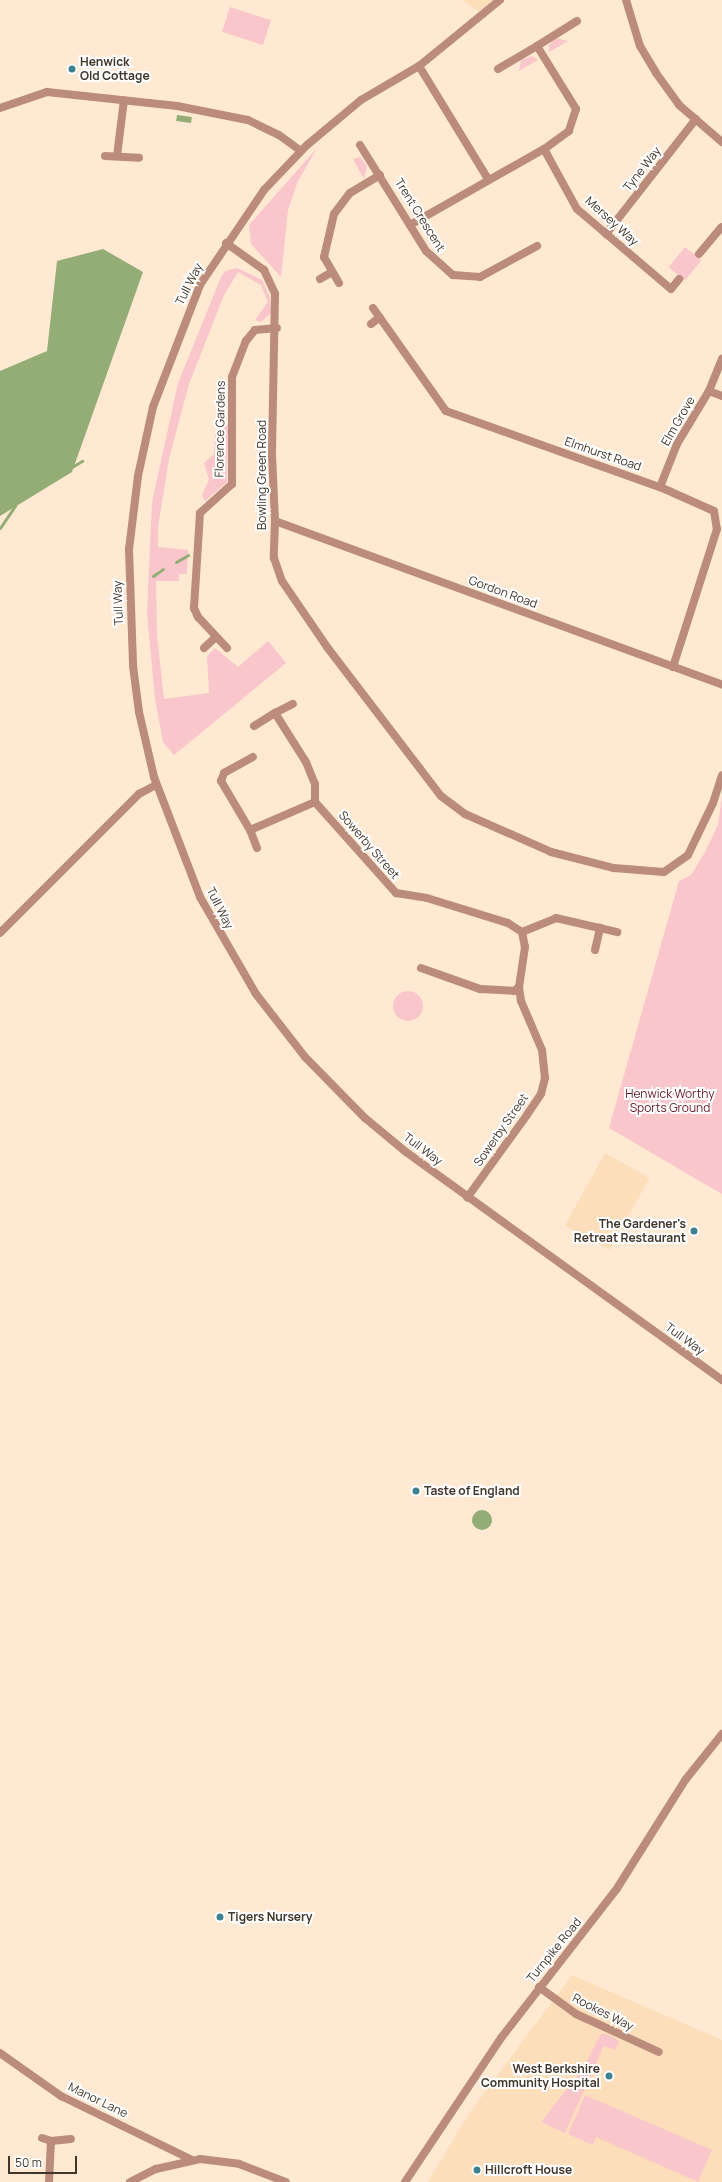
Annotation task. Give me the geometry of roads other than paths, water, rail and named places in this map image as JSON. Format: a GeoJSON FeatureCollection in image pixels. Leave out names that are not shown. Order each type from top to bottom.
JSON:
{"type":"FeatureCollection","features":[{"type":"Feature","properties":{"kind":"street"},"geometry":{"type":"LineString","coordinates":[[226,243],[264,190],[301,151],[361,100],[420,66],[500,0]]}},
{"type":"Feature","properties":{"kind":"street"},"geometry":{"type":"LineString","coordinates":[[626,0],[640,46],[679,105],[722,142]]}},
{"type":"Feature","properties":{"kind":"street"},"geometry":{"type":"LineString","coordinates":[[498,69],[577,21]]}},
{"type":"Feature","properties":{"kind":"street"},"geometry":{"type":"LineString","coordinates":[[410,225],[488,179],[544,149],[569,131],[576,109],[538,46]]}},
{"type":"Feature","properties":{"kind":"street"},"geometry":{"type":"LineString","coordinates":[[420,66],[488,179]]}},
{"type":"Feature","properties":{"kind":"street"},"geometry":{"type":"LineString","coordinates":[[0,108],[47,92],[124,100],[248,120],[279,134],[301,151]]}},
{"type":"Feature","properties":{"kind":"street"},"geometry":{"type":"LineString","coordinates":[[117,156],[124,100]]}},
{"type":"Feature","properties":{"kind":"street","name":"Tyne Way"},"geometry":{"type":"LineString","coordinates":[[606,234],[696,119]]}},
{"type":"Feature","properties":{"kind":"street","name":"Trent Crescent"},"geometry":{"type":"LineString","coordinates":[[360,145],[380,174],[430,257],[449,273],[463,278],[480,277],[537,246]]}},
{"type":"Feature","properties":{"kind":"street","name":"Mersey Way"},"geometry":{"type":"LineString","coordinates":[[544,149],[577,209],[671,289],[680,279]]}},
{"type":"Feature","properties":{"kind":"street"},"geometry":{"type":"LineString","coordinates":[[105,156],[139,158]]}},
{"type":"Feature","properties":{"kind":"street"},"geometry":{"type":"LineString","coordinates":[[339,283],[332,272],[324,250],[336,208],[350,193],[380,174]]}},
{"type":"Feature","properties":{"kind":"street"},"geometry":{"type":"LineString","coordinates":[[700,254],[722,227]]}},
{"type":"Feature","properties":{"kind":"street","name":"Bowling Green Road"},"geometry":{"type":"LineString","coordinates":[[226,243],[269,276],[275,294],[277,328],[272,455],[275,521],[274,558],[282,581],[326,647],[450,804],[496,830],[551,852],[614,868],[654,873],[673,868],[691,850],[722,775]]}},
{"type":"Feature","properties":{"kind":"street","name":"Tull Way"},"geometry":{"type":"LineString","coordinates":[[226,243],[200,285],[173,350],[153,407],[136,491],[129,549],[133,666],[156,785],[188,871],[211,920],[272,1016],[305,1057],[365,1118],[467,1198],[722,1380]]}},
{"type":"Feature","properties":{"kind":"street"},"geometry":{"type":"LineString","coordinates":[[320,279],[332,272]]}},
{"type":"Feature","properties":{"kind":"street","name":"Elmhurst Road"},"geometry":{"type":"LineString","coordinates":[[373,308],[446,411],[660,487],[708,506],[718,520],[673,667]]}},
{"type":"Feature","properties":{"kind":"street"},"geometry":{"type":"LineString","coordinates":[[371,324],[380,317]]}},
{"type":"Feature","properties":{"kind":"street","name":"Florence Gardens"},"geometry":{"type":"LineString","coordinates":[[227,648],[216,637],[194,608],[200,513],[232,484],[232,377],[246,342],[255,330],[277,328]]}},
{"type":"Feature","properties":{"kind":"street","name":"Elm Grove"},"geometry":{"type":"LineString","coordinates":[[660,487],[677,444],[709,391],[722,359]]}},
{"type":"Feature","properties":{"kind":"street","name":"Elm Grove"},"geometry":{"type":"LineString","coordinates":[[709,391],[722,396]]}},
{"type":"Feature","properties":{"kind":"street","name":"Gordon Road"},"geometry":{"type":"LineString","coordinates":[[275,521],[722,685]]}},
{"type":"Feature","properties":{"kind":"street"},"geometry":{"type":"LineString","coordinates":[[204,648],[216,637]]}},
{"type":"Feature","properties":{"kind":"street"},"geometry":{"type":"LineString","coordinates":[[254,726],[293,704]]}},
{"type":"Feature","properties":{"kind":"street"},"geometry":{"type":"LineString","coordinates":[[250,830],[315,802],[315,784],[306,762],[275,713]]}},
{"type":"Feature","properties":{"kind":"street"},"geometry":{"type":"LineString","coordinates":[[253,757],[224,773],[220,781],[250,830],[258,848]]}},
{"type":"Feature","properties":{"kind":"street"},"geometry":{"type":"LineString","coordinates":[[0,933],[139,794],[156,785]]}},
{"type":"Feature","properties":{"kind":"street","name":"Sowerby Street"},"geometry":{"type":"LineString","coordinates":[[315,802],[396,893],[508,923],[522,932],[525,948],[519,988],[525,1016],[545,1065],[541,1094],[467,1198]]}},
{"type":"Feature","properties":{"kind":"street"},"geometry":{"type":"LineString","coordinates":[[522,932],[556,918],[617,932]]}},
{"type":"Feature","properties":{"kind":"street"},"geometry":{"type":"LineString","coordinates":[[595,950],[600,928]]}},
{"type":"Feature","properties":{"kind":"street"},"geometry":{"type":"LineString","coordinates":[[421,968],[480,989],[514,991],[519,988]]}},
{"type":"Feature","properties":{"kind":"street","name":"Turnpike Road"},"geometry":{"type":"LineString","coordinates":[[405,2182],[539,1987],[616,1890],[686,1779],[722,1734]]}},
{"type":"Feature","properties":{"kind":"street","name":"Rookes Way"},"geometry":{"type":"LineString","coordinates":[[539,1987],[576,2014],[659,2052]]}},
{"type":"Feature","properties":{"kind":"street","name":"Manor Lane"},"geometry":{"type":"LineString","coordinates":[[0,2053],[61,2096],[192,2160]]}},
{"type":"Feature","properties":{"kind":"street"},"geometry":{"type":"LineString","coordinates":[[42,2138],[51,2141],[71,2139]]}},
{"type":"Feature","properties":{"kind":"street"},"geometry":{"type":"LineString","coordinates":[[49,2182],[51,2141]]}},
{"type":"Feature","properties":{"kind":"street"},"geometry":{"type":"LineString","coordinates":[[130,2182],[156,2169],[192,2160],[239,2164],[286,2182]]}},
{"type":"Feature","properties":{"kind":"waterway"},"geometry":{"type":"LineString","coordinates":[[72,467],[82,461]]}},
{"type":"Feature","properties":{"kind":"waterway"},"geometry":{"type":"LineString","coordinates":[[0,528],[15,506]]}},
{"type":"Feature","properties":{"kind":"waterway"},"geometry":{"type":"LineString","coordinates":[[176,562],[188,555]]}},
{"type":"Feature","properties":{"kind":"waterway"},"geometry":{"type":"LineString","coordinates":[[153,576],[163,569]]}},
{"type":"Feature","properties":{"kind":"place","name":"Henwick Old Cottage"},"geometry":{"type":"Point","coordinates":[72,69]}},
{"type":"Feature","properties":{"kind":"place","name":"The Gardener's Retreat Restaurant"},"geometry":{"type":"Point","coordinates":[694,1231]}},
{"type":"Feature","properties":{"kind":"place","name":"Taste of England"},"geometry":{"type":"Point","coordinates":[416,1491]}},
{"type":"Feature","properties":{"kind":"place","name":"Tigers Nursery"},"geometry":{"type":"Point","coordinates":[220,1917]}},
{"type":"Feature","properties":{"kind":"place","name":"West Berkshire Community Hospital"},"geometry":{"type":"Point","coordinates":[609,2076]}},
{"type":"Feature","properties":{"kind":"place","name":"Hillcroft House"},"geometry":{"type":"Point","coordinates":[477,2170]}},
{"type":"Feature","properties":{"kind":"park label","name":"Henwick Worthy Sports Ground"},"geometry":{"type":"Point","coordinates":[670,1101]}}]}
